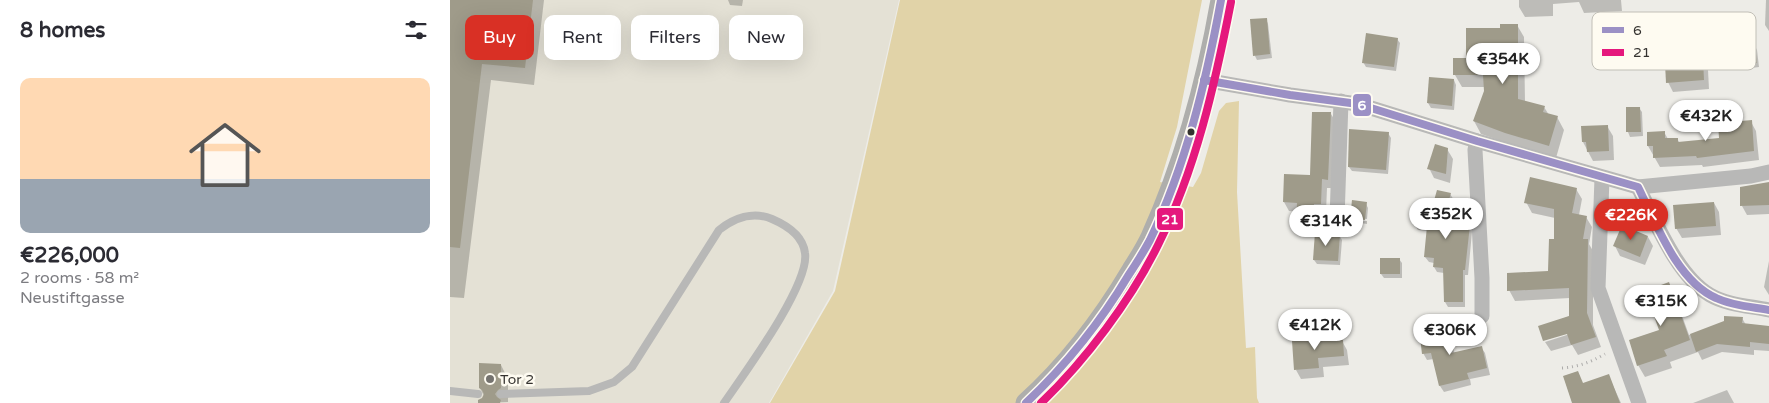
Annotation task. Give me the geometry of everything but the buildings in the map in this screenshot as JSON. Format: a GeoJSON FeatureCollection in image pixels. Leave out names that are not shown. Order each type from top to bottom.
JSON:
{"type":"FeatureCollection","features":[{"type":"Feature","properties":{"kind":"street"},"geometry":{"type":"LineString","coordinates":[[1026,403],[1077,351],[1117,295],[1151,238],[1182,161],[1204,80],[1221,0]]}},
{"type":"Feature","properties":{"kind":"street"},"geometry":{"type":"LineString","coordinates":[[1204,80],[1290,95],[1341,101],[1367,107],[1602,178],[1638,187],[1751,176],[1769,172]]}},
{"type":"Feature","properties":{"kind":"street"},"geometry":{"type":"LineString","coordinates":[[1337,219],[1341,101]]}},
{"type":"Feature","properties":{"kind":"street"},"geometry":{"type":"LineString","coordinates":[[1477,141],[1482,316]]}},
{"type":"Feature","properties":{"kind":"street"},"geometry":{"type":"LineString","coordinates":[[1602,178],[1598,288],[1639,403]]}},
{"type":"Feature","properties":{"kind":"street"},"geometry":{"type":"LineString","coordinates":[[1638,187],[1678,263],[1698,286],[1710,295],[1724,301],[1769,310]]}},
{"type":"Feature","properties":{"kind":"lane"},"geometry":{"type":"LineString","coordinates":[[501,394],[589,391],[614,382],[632,367],[719,230],[730,222],[744,217],[757,215],[767,217],[784,225],[793,232],[803,247],[805,262],[796,291],[767,339],[724,403]]}},
{"type":"Feature","properties":{"kind":"lane"},"geometry":{"type":"LineString","coordinates":[[450,391],[478,394]]}},
{"type":"Feature","properties":{"kind":"path"},"geometry":{"type":"LineString","coordinates":[[1562,368],[1575,367],[1593,361],[1619,346]]}},
{"type":"Feature","properties":{"kind":"shaded area"},"geometry":{"type":"Polygon","coordinates":[[[450,0],[899,0],[833,291],[769,403],[450,403],[450,0]]]}},
{"type":"Feature","properties":{"kind":"shaded area"},"geometry":{"type":"Polygon","coordinates":[[[900,0],[1202,0],[1177,127],[1160,182],[1193,187],[1201,173],[1219,111],[1226,103],[1239,101],[1237,192],[1246,348],[1255,347],[1257,398],[1259,403],[770,403],[835,291],[900,0]]]}},
{"type":"Feature","properties":{"kind":"transit line","name":"6"},"geometry":{"type":"LineString","coordinates":[[1026,403],[1055,374],[1094,327],[1150,240],[1163,212],[1193,123],[1209,62],[1221,0]]}},
{"type":"Feature","properties":{"kind":"transit line","name":"21"},"geometry":{"type":"LineString","coordinates":[[1041,403],[1074,368],[1106,329],[1135,287],[1158,245],[1194,156],[1211,95],[1231,2]]}},
{"type":"Feature","properties":{"kind":"transit line","name":"6"},"geometry":{"type":"LineString","coordinates":[[1204,80],[1290,95],[1358,104],[1477,141],[1638,187],[1669,250],[1690,279],[1702,290],[1722,301],[1769,310]]}},
{"type":"Feature","properties":{"kind":"place","name":"Tor 2"},"geometry":{"type":"Point","coordinates":[490,379]}}]}
